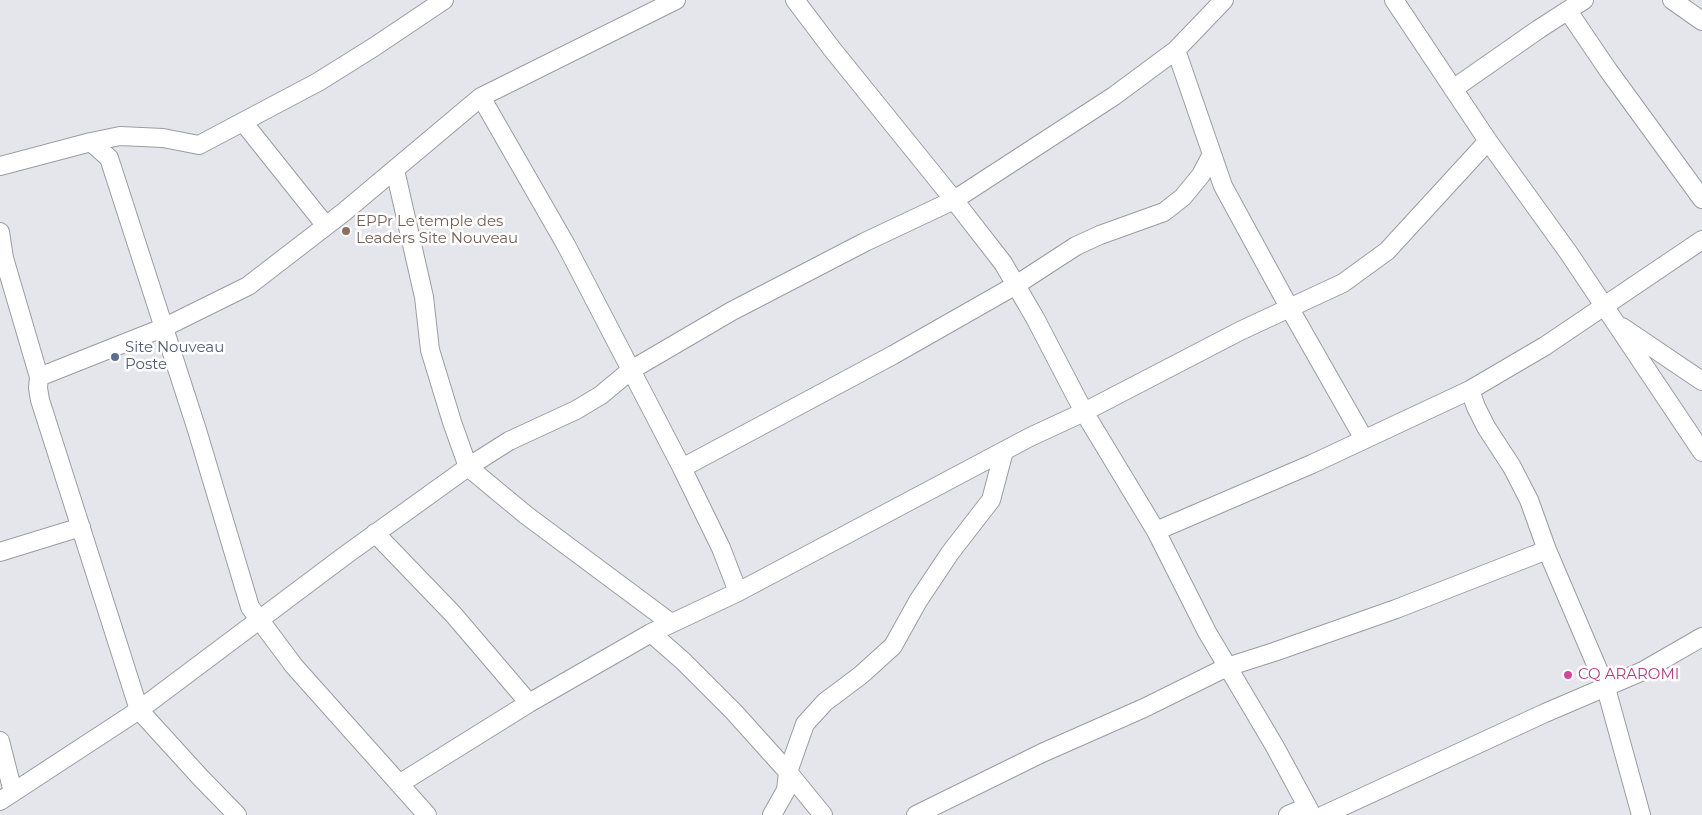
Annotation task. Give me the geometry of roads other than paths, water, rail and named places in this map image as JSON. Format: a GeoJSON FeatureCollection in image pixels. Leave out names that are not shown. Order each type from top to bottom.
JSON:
{"type":"FeatureCollection","features":[{"type":"Feature","properties":{"kind":"street"},"geometry":{"type":"LineString","coordinates":[[0,166],[120,136],[163,138],[199,145],[318,82],[444,0]]}},
{"type":"Feature","properties":{"kind":"street"},"geometry":{"type":"LineString","coordinates":[[39,378],[165,327],[248,286],[326,226],[481,98],[676,0]]}},
{"type":"Feature","properties":{"kind":"street"},"geometry":{"type":"LineString","coordinates":[[795,0],[1003,263],[1035,318],[1084,412],[1156,531],[1207,632],[1274,745],[1310,811],[1288,815]]}},
{"type":"Feature","properties":{"kind":"street"},"geometry":{"type":"LineString","coordinates":[[0,741],[6,797],[139,710],[375,533],[468,467],[509,441],[576,410],[601,395],[631,370],[732,311],[865,242],[954,200],[1114,96],[1176,50],[1224,0]]}},
{"type":"Feature","properties":{"kind":"street"},"geometry":{"type":"LineString","coordinates":[[1394,0],[1488,141],[1568,252],[1702,452]]}},
{"type":"Feature","properties":{"kind":"street"},"geometry":{"type":"LineString","coordinates":[[1453,89],[1584,0]]}},
{"type":"Feature","properties":{"kind":"street"},"geometry":{"type":"LineString","coordinates":[[1672,0],[1702,21]]}},
{"type":"Feature","properties":{"kind":"street"},"geometry":{"type":"LineString","coordinates":[[1568,11],[1608,70],[1702,199]]}},
{"type":"Feature","properties":{"kind":"street"},"geometry":{"type":"LineString","coordinates":[[1176,50],[1223,186],[1364,439]]}},
{"type":"Feature","properties":{"kind":"street"},"geometry":{"type":"LineString","coordinates":[[481,98],[566,245],[718,540],[738,592]]}},
{"type":"Feature","properties":{"kind":"street"},"geometry":{"type":"LineString","coordinates":[[243,122],[326,226]]}},
{"type":"Feature","properties":{"kind":"street"},"geometry":{"type":"LineString","coordinates":[[399,784],[529,704],[651,633],[738,592],[1030,437],[1084,412],[1240,332],[1343,283],[1387,251],[1488,141]]}},
{"type":"Feature","properties":{"kind":"street"},"geometry":{"type":"LineString","coordinates":[[91,142],[109,158],[165,327],[250,607],[294,666],[427,815]]}},
{"type":"Feature","properties":{"kind":"street"},"geometry":{"type":"LineString","coordinates":[[682,468],[893,355],[1016,285],[1076,246],[1100,235],[1164,212],[1183,197],[1201,175],[1212,154]]}},
{"type":"Feature","properties":{"kind":"street"},"geometry":{"type":"LineString","coordinates":[[395,170],[424,297],[430,350],[468,467],[526,515],[670,623]]}},
{"type":"Feature","properties":{"kind":"street"},"geometry":{"type":"LineString","coordinates":[[0,232],[4,258],[39,378],[40,400],[139,710],[237,815]]}},
{"type":"Feature","properties":{"kind":"street"},"geometry":{"type":"LineString","coordinates":[[1156,531],[1312,464],[1470,390],[1545,346],[1702,240]]}},
{"type":"Feature","properties":{"kind":"street"},"geometry":{"type":"LineString","coordinates":[[1615,322],[1702,381]]}},
{"type":"Feature","properties":{"kind":"street"},"geometry":{"type":"LineString","coordinates":[[1470,390],[1486,427],[1512,467],[1529,500],[1547,550],[1606,688],[1641,815]]}},
{"type":"Feature","properties":{"kind":"street"},"geometry":{"type":"LineString","coordinates":[[772,815],[786,790],[788,772],[805,724],[825,702],[861,675],[893,646],[950,553],[991,500],[1004,451]]}},
{"type":"Feature","properties":{"kind":"street"},"geometry":{"type":"LineString","coordinates":[[0,552],[81,527]]}},
{"type":"Feature","properties":{"kind":"street"},"geometry":{"type":"LineString","coordinates":[[375,533],[453,614],[529,704]]}},
{"type":"Feature","properties":{"kind":"street"},"geometry":{"type":"LineString","coordinates":[[916,815],[1042,753],[1144,708],[1227,667],[1396,609],[1547,550]]}},
{"type":"Feature","properties":{"kind":"street"},"geometry":{"type":"LineString","coordinates":[[651,633],[683,661],[728,706],[788,772],[823,815]]}},
{"type":"Feature","properties":{"kind":"street"},"geometry":{"type":"LineString","coordinates":[[1324,815],[1536,717],[1643,671],[1702,637]]}},
{"type":"Feature","properties":{"kind":"place","name":"EPPr Le temple des Leaders Site Nouveau"},"geometry":{"type":"Point","coordinates":[346,231]}},
{"type":"Feature","properties":{"kind":"place","name":"Site Nouveau Poste"},"geometry":{"type":"Point","coordinates":[115,357]}},
{"type":"Feature","properties":{"kind":"place","name":"CQ ARAROMI"},"geometry":{"type":"Point","coordinates":[1568,675]}}]}
